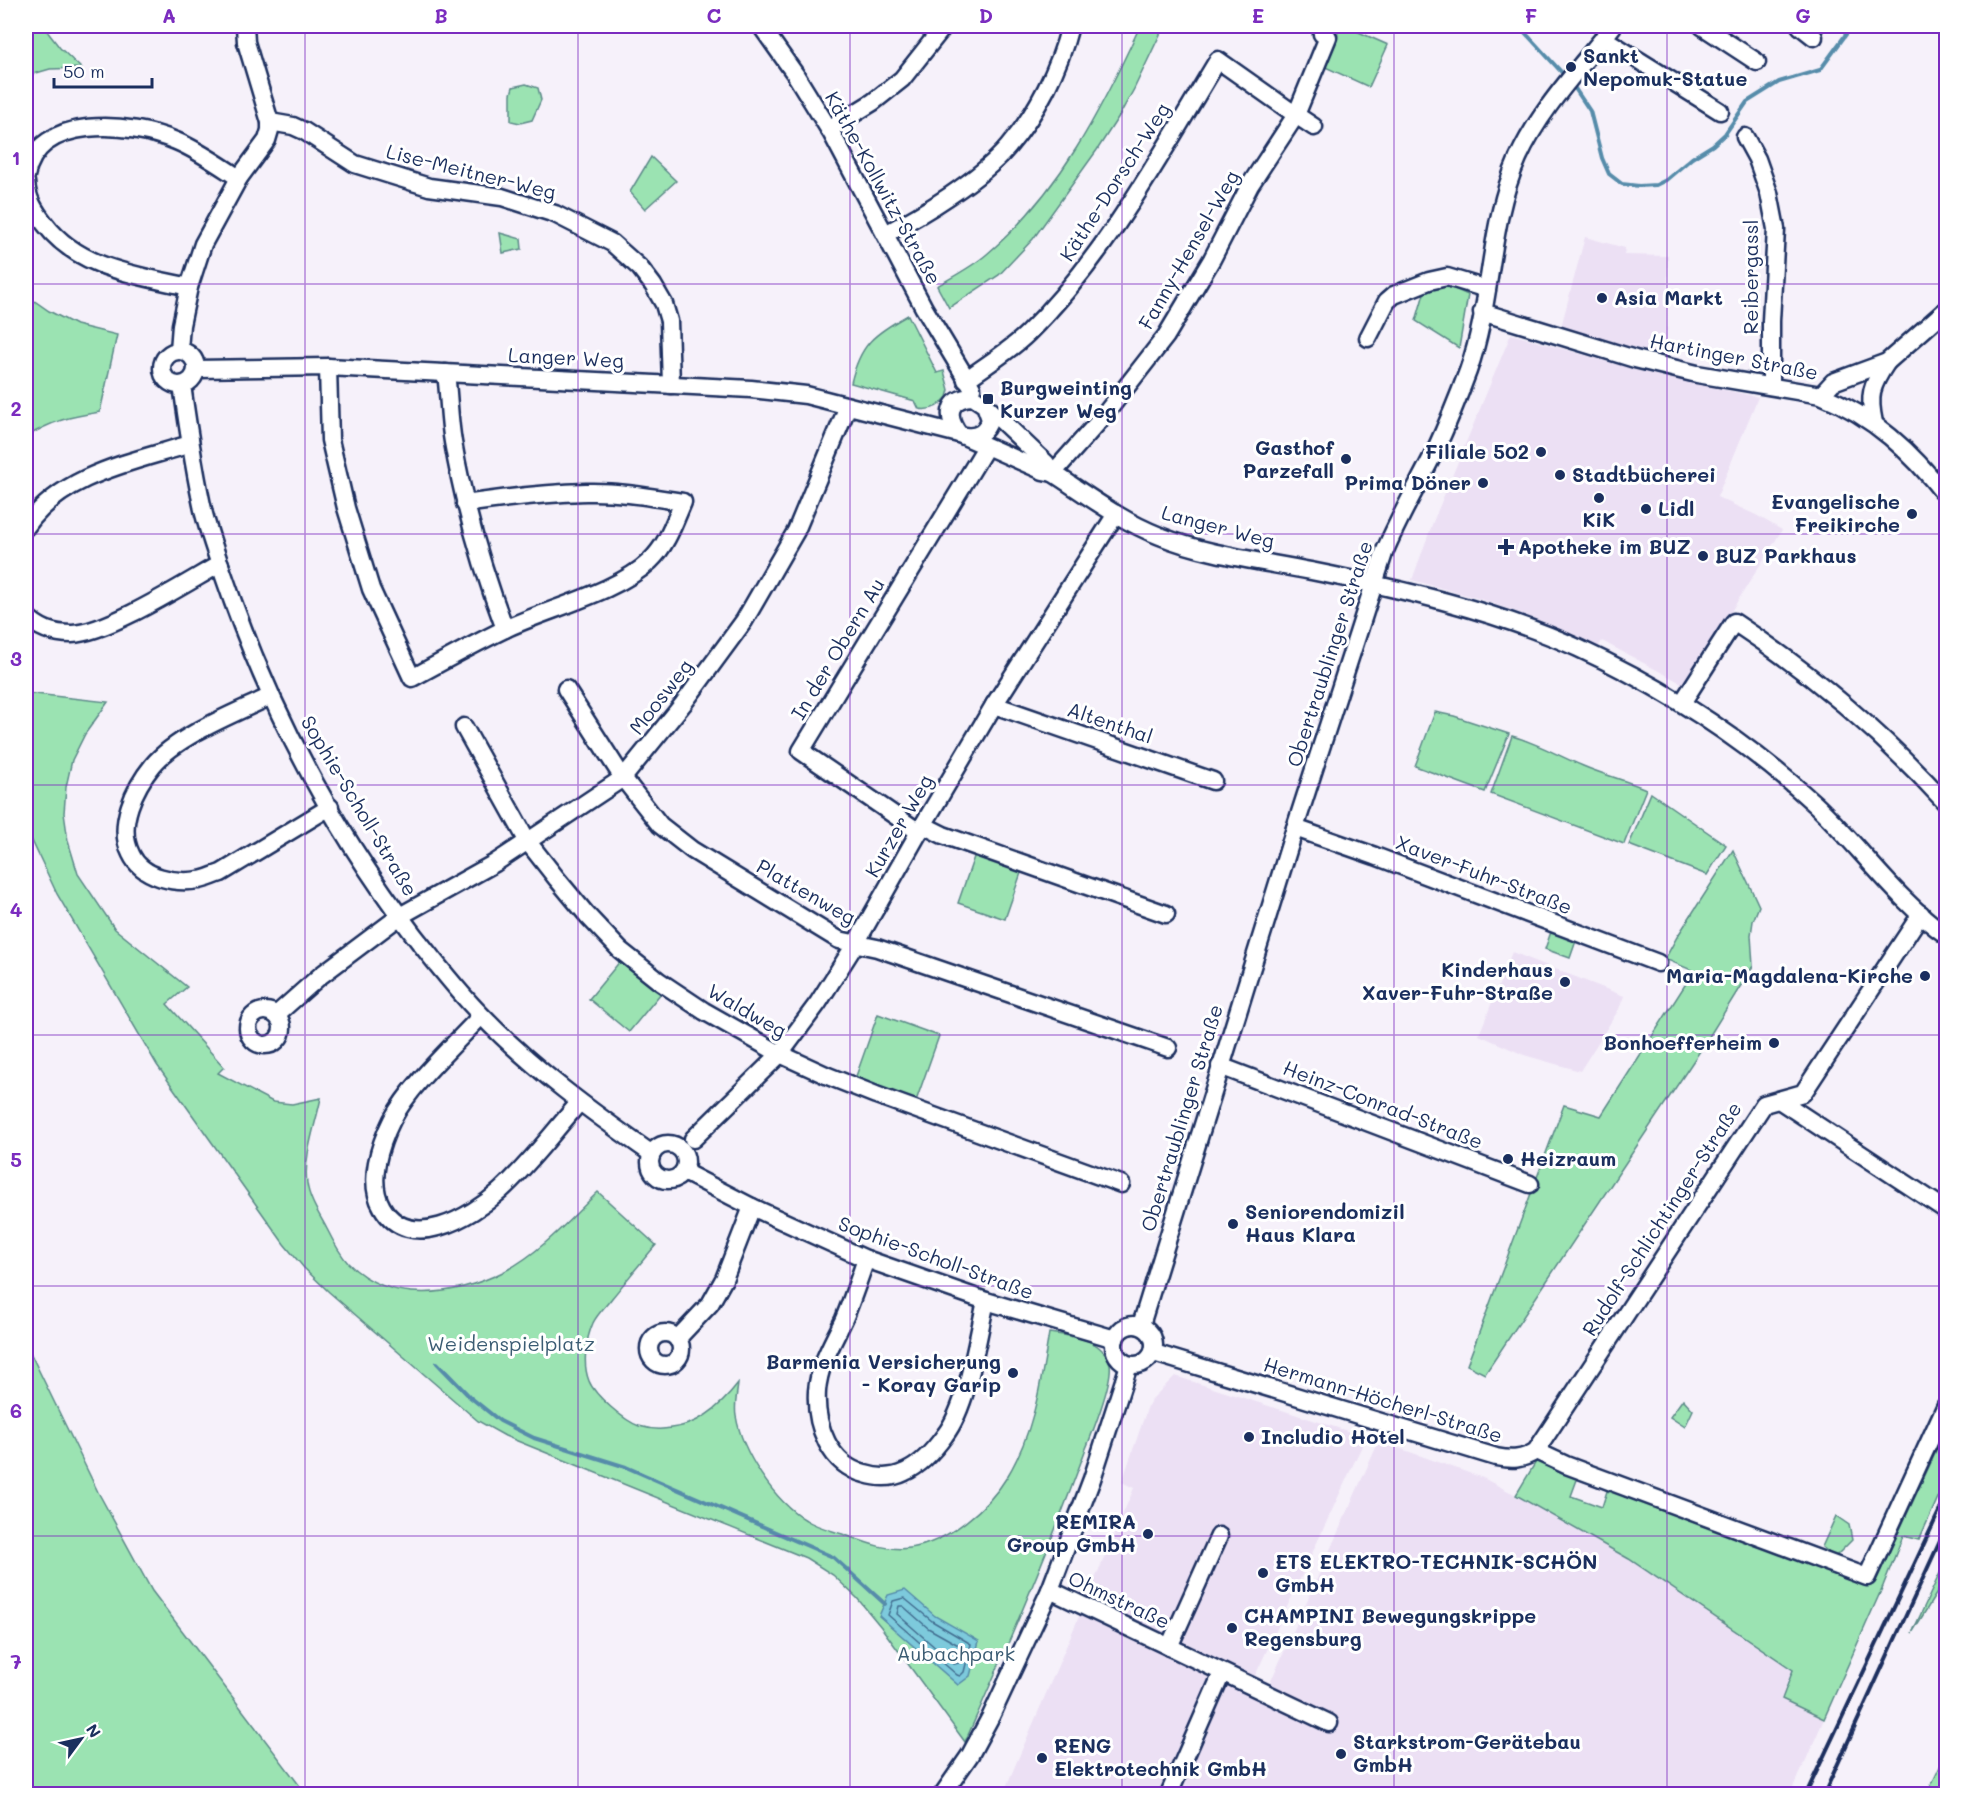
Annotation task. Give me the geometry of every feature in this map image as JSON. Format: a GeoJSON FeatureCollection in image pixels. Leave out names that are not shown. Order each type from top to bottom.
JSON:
{"type":"FeatureCollection","features":[{"type":"Feature","properties":{"kind":"street"},"geometry":{"type":"LineString","coordinates":[[179,350],[181,325],[189,287],[203,244],[239,178],[267,140],[270,130],[270,122],[246,42],[245,26]]}},
{"type":"Feature","properties":{"kind":"street"},"geometry":{"type":"LineString","coordinates":[[829,129],[873,102],[902,79],[944,26]]}},
{"type":"Feature","properties":{"kind":"street"},"geometry":{"type":"LineString","coordinates":[[885,234],[967,184],[1008,148],[1025,124],[1056,67],[1070,26]]}},
{"type":"Feature","properties":{"kind":"street","name":"Fanny-Hensel-Weg"},"geometry":{"type":"LineString","coordinates":[[1053,473],[1102,418],[1166,336],[1212,260],[1251,185],[1296,115],[1328,37],[1322,34],[1325,26]]}},
{"type":"Feature","properties":{"kind":"street"},"geometry":{"type":"LineString","coordinates":[[1702,26],[1757,62]]}},
{"type":"Feature","properties":{"kind":"street"},"geometry":{"type":"LineString","coordinates":[[1800,26],[1814,37]]}},
{"type":"Feature","properties":{"kind":"street","name":"Käthe-Kollwitz-Straße"},"geometry":{"type":"LineString","coordinates":[[764,27],[829,129],[964,377],[986,406],[1046,463],[1053,473]]}},
{"type":"Feature","properties":{"kind":"street"},"geometry":{"type":"LineString","coordinates":[[1608,29],[1720,111]]}},
{"type":"Feature","properties":{"kind":"street","name":"Obertraublinger Straße"},"geometry":{"type":"LineString","coordinates":[[1141,1325],[1294,828],[1375,584],[1395,527],[1445,429],[1468,369],[1482,312],[1499,218],[1517,160],[1543,114],[1608,29]]}},
{"type":"Feature","properties":{"kind":"street","name":"Käthe-Dorsch-Weg"},"geometry":{"type":"LineString","coordinates":[[964,377],[1026,336],[1077,278],[1131,202],[1218,60],[1296,115]]}},
{"type":"Feature","properties":{"kind":"street"},"geometry":{"type":"LineString","coordinates":[[1296,115],[1314,127]]}},
{"type":"Feature","properties":{"kind":"street","name":"Lise-Meitner-Weg"},"geometry":{"type":"LineString","coordinates":[[270,122],[304,130],[355,164],[429,187],[502,197],[573,222],[612,243],[640,268],[664,304],[669,321],[671,385]]}},
{"type":"Feature","properties":{"kind":"street"},"geometry":{"type":"LineString","coordinates":[[26,176],[27,165],[35,152],[45,143],[60,134],[94,127],[142,131],[174,140],[195,150],[239,178]]}},
{"type":"Feature","properties":{"kind":"street","name":"Reibergassl"},"geometry":{"type":"LineString","coordinates":[[1745,137],[1757,159],[1776,229],[1771,321],[1771,386]]}},
{"type":"Feature","properties":{"kind":"street"},"geometry":{"type":"LineString","coordinates":[[26,182],[30,202],[41,218],[63,244],[78,254],[113,269],[189,287]]}},
{"type":"Feature","properties":{"kind":"street"},"geometry":{"type":"LineString","coordinates":[[1368,338],[1387,301],[1394,295],[1429,281],[1448,278],[1486,289]]}},
{"type":"Feature","properties":{"kind":"street"},"geometry":{"type":"LineString","coordinates":[[1874,423],[1870,395],[1874,381],[1887,362],[1947,310]]}},
{"type":"Feature","properties":{"kind":"street","name":"Hartinger Straße"},"geometry":{"type":"LineString","coordinates":[[1482,312],[1635,359],[1697,374],[1821,395],[1874,423],[1905,449],[1947,496]]}},
{"type":"Feature","properties":{"kind":"street"},"geometry":{"type":"LineString","coordinates":[[179,350],[193,358],[196,369],[192,379],[182,385],[171,384],[161,371],[166,356],[179,350]]}},
{"type":"Feature","properties":{"kind":"street"},"geometry":{"type":"LineString","coordinates":[[1821,395],[1833,382],[1887,362]]}},
{"type":"Feature","properties":{"kind":"street"},"geometry":{"type":"LineString","coordinates":[[328,367],[330,440],[346,508],[371,589],[412,678],[505,629],[612,586],[634,574],[660,549],[670,533],[683,502],[632,494],[587,492],[524,496],[465,504]]}},
{"type":"Feature","properties":{"kind":"street","name":"Langer Weg"},"geometry":{"type":"LineString","coordinates":[[196,369],[328,367],[751,389],[806,395],[962,435],[1043,471],[1053,473],[1116,514],[1160,536],[1207,550],[1375,584],[1475,611],[1541,633],[1579,649],[1682,703],[1740,742],[1815,804],[1894,889],[1947,935]]}},
{"type":"Feature","properties":{"kind":"street"},"geometry":{"type":"LineString","coordinates":[[446,373],[453,440],[465,504],[489,585],[505,629]]}},
{"type":"Feature","properties":{"kind":"street"},"geometry":{"type":"LineString","coordinates":[[930,428],[954,407],[973,398],[986,406],[990,419],[984,431],[972,437],[962,435],[951,424],[954,407],[964,387],[964,377]]}},
{"type":"Feature","properties":{"kind":"street","name":"Sophie-Scholl-Straße"},"geometry":{"type":"LineString","coordinates":[[182,385],[190,444],[205,515],[245,634],[271,696],[298,749],[362,862],[435,963],[481,1016],[527,1059],[579,1102],[652,1154]]}},
{"type":"Feature","properties":{"kind":"street","name":"Moosweg"},"geometry":{"type":"LineString","coordinates":[[276,1015],[320,976],[400,916],[495,863],[622,778],[683,704],[744,621],[796,531],[848,406]]}},
{"type":"Feature","properties":{"kind":"street"},"geometry":{"type":"LineString","coordinates":[[26,527],[33,516],[55,497],[82,480],[109,469],[190,444]]}},
{"type":"Feature","properties":{"kind":"street","name":"In der Obern Au"},"geometry":{"type":"LineString","coordinates":[[986,447],[801,751],[921,828],[1166,915]]}},
{"type":"Feature","properties":{"kind":"street","name":"Kurzer Weg"},"geometry":{"type":"LineString","coordinates":[[693,1139],[780,1054],[818,1003],[856,943],[994,705],[1116,514]]}},
{"type":"Feature","properties":{"kind":"street"},"geometry":{"type":"LineString","coordinates":[[26,616],[36,626],[51,632],[73,634],[94,630],[146,605],[220,564]]}},
{"type":"Feature","properties":{"kind":"street"},"geometry":{"type":"LineString","coordinates":[[1682,703],[1734,622],[1774,649],[1846,705],[1887,741],[1947,803]]}},
{"type":"Feature","properties":{"kind":"street","name":"Plattenweg"},"geometry":{"type":"LineString","coordinates":[[566,688],[622,778],[660,825],[692,850],[839,940],[877,948],[1168,1048]]}},
{"type":"Feature","properties":{"kind":"street"},"geometry":{"type":"LineString","coordinates":[[271,696],[177,744],[155,762],[138,784],[128,812],[126,836],[131,854],[143,867],[160,878],[179,881],[201,880],[221,873],[330,807]]}},
{"type":"Feature","properties":{"kind":"street","name":"Altenthal"},"geometry":{"type":"LineString","coordinates":[[994,705],[1213,781]]}},
{"type":"Feature","properties":{"kind":"street","name":"Waldweg"},"geometry":{"type":"LineString","coordinates":[[464,727],[528,842],[587,915],[620,950],[659,981],[704,1011],[780,1054],[876,1095],[1121,1184]]}},
{"type":"Feature","properties":{"kind":"street","name":"Xaver-Fuhr-Straße"},"geometry":{"type":"LineString","coordinates":[[1294,828],[1343,844],[1658,963]]}},
{"type":"Feature","properties":{"kind":"street","name":"Rudolf-Schlichtinger-Straße"},"geometry":{"type":"LineString","coordinates":[[1536,1450],[1764,1104],[1803,1092],[1921,914]]}},
{"type":"Feature","properties":{"kind":"street"},"geometry":{"type":"LineString","coordinates":[[481,1016],[411,1092],[393,1119],[379,1152],[375,1179],[377,1198],[383,1210],[392,1220],[405,1229],[419,1231],[435,1228],[483,1204],[520,1171],[579,1102]]}},
{"type":"Feature","properties":{"kind":"street","name":"Heinz-Conrad-Straße"},"geometry":{"type":"LineString","coordinates":[[1220,1066],[1530,1184]]}},
{"type":"Feature","properties":{"kind":"street"},"geometry":{"type":"LineString","coordinates":[[1779,1100],[1947,1210]]}},
{"type":"Feature","properties":{"kind":"street"},"geometry":{"type":"LineString","coordinates":[[666,1144],[677,1146],[687,1160],[684,1172],[670,1180],[660,1178],[652,1170],[650,1160],[655,1149],[666,1144]]}},
{"type":"Feature","properties":{"kind":"street","name":"Sophie-Scholl-Straße"},"geometry":{"type":"LineString","coordinates":[[684,1172],[752,1207],[866,1259],[986,1301],[1115,1339]]}},
{"type":"Feature","properties":{"kind":"street"},"geometry":{"type":"LineString","coordinates":[[677,1339],[710,1304],[724,1279],[752,1207]]}},
{"type":"Feature","properties":{"kind":"street"},"geometry":{"type":"LineString","coordinates":[[866,1259],[844,1319],[820,1371],[817,1390],[817,1412],[828,1447],[839,1460],[854,1471],[874,1476],[889,1476],[906,1472],[934,1448],[946,1434],[956,1418],[963,1398],[986,1301]]}},
{"type":"Feature","properties":{"kind":"street"},"geometry":{"type":"LineString","coordinates":[[1141,1325],[1153,1336],[1154,1353],[1148,1361],[1139,1365],[1129,1365],[1116,1355],[1115,1339],[1125,1326],[1141,1325]]}},
{"type":"Feature","properties":{"kind":"street","name":"Hermann-Höcherl-Straße"},"geometry":{"type":"LineString","coordinates":[[1154,1353],[1496,1457],[1512,1460],[1526,1458],[1536,1450]]}},
{"type":"Feature","properties":{"kind":"street"},"geometry":{"type":"LineString","coordinates":[[943,1794],[970,1755],[991,1716],[1050,1590],[1092,1479],[1129,1365]]}},
{"type":"Feature","properties":{"kind":"street"},"geometry":{"type":"LineString","coordinates":[[1536,1450],[1566,1465],[1867,1577],[1947,1405]]}},
{"type":"Feature","properties":{"kind":"street","name":"Ohmstraße"},"geometry":{"type":"LineString","coordinates":[[1170,1647],[1220,1536]]}},
{"type":"Feature","properties":{"kind":"street","name":"Ohmstraße"},"geometry":{"type":"LineString","coordinates":[[1050,1590],[1329,1723]]}},
{"type":"Feature","properties":{"kind":"street"},"geometry":{"type":"LineString","coordinates":[[1169,1794],[1222,1672]]}},
{"type":"Feature","properties":{"kind":"shaded area"},"geometry":{"type":"Polygon","coordinates":[[[1585,237],[1625,248],[1624,255],[1668,256],[1667,357],[1561,327],[1585,237]]]}},
{"type":"Feature","properties":{"kind":"shaded area"},"geometry":{"type":"Polygon","coordinates":[[[1511,334],[1651,374],[1758,397],[1717,497],[1782,530],[1685,685],[1602,641],[1598,647],[1536,619],[1480,599],[1412,580],[1433,522],[1511,334]]]}},
{"type":"Feature","properties":{"kind":"shaded area"},"geometry":{"type":"Polygon","coordinates":[[[1512,952],[1624,996],[1619,1009],[1580,1071],[1524,1055],[1479,1035],[1512,952]]]}},
{"type":"Feature","properties":{"kind":"shaded area","name":"Starkstrom-Gerätebau GmbH"},"geometry":{"type":"Polygon","coordinates":[[[1175,1376],[1366,1437],[1255,1676],[1270,1683],[1379,1441],[1483,1478],[1516,1495],[1629,1559],[1794,1670],[1782,1699],[1824,1719],[1791,1794],[1003,1794],[1134,1488],[1122,1482],[1148,1406],[1175,1376]]]}},
{"type":"Feature","properties":{"kind":"green space"},"geometry":{"type":"Polygon","coordinates":[[[26,26],[43,26],[60,48],[81,68],[50,69],[26,76],[26,26]]]}},
{"type":"Feature","properties":{"kind":"green space"},"geometry":{"type":"Polygon","coordinates":[[[1140,26],[1164,26],[1134,89],[1097,150],[1033,239],[999,275],[949,308],[937,286],[987,254],[1036,204],[1057,177],[1094,119],[1140,26]]]}},
{"type":"Feature","properties":{"kind":"green space"},"geometry":{"type":"Polygon","coordinates":[[[1341,26],[1388,45],[1369,87],[1323,66],[1341,26]]]}},
{"type":"Feature","properties":{"kind":"green space"},"geometry":{"type":"Polygon","coordinates":[[[526,84],[538,88],[541,100],[532,120],[520,123],[511,121],[513,87],[526,84]]]}},
{"type":"Feature","properties":{"kind":"green space"},"geometry":{"type":"Polygon","coordinates":[[[651,157],[676,181],[645,209],[630,192],[651,157]]]}},
{"type":"Feature","properties":{"kind":"green space"},"geometry":{"type":"Polygon","coordinates":[[[500,233],[521,239],[522,249],[503,253],[500,233]]]}},
{"type":"Feature","properties":{"kind":"green space"},"geometry":{"type":"Polygon","coordinates":[[[1438,285],[1450,287],[1468,295],[1459,348],[1416,321],[1425,290],[1438,285]]]}},
{"type":"Feature","properties":{"kind":"green space"},"geometry":{"type":"Polygon","coordinates":[[[26,295],[49,311],[76,325],[117,335],[100,412],[62,420],[26,437],[26,295]]]}},
{"type":"Feature","properties":{"kind":"green space"},"geometry":{"type":"Polygon","coordinates":[[[908,315],[937,373],[944,371],[949,390],[944,400],[931,408],[919,409],[915,401],[851,383],[864,349],[886,328],[908,315]]]}},
{"type":"Feature","properties":{"kind":"green space"},"geometry":{"type":"Polygon","coordinates":[[[26,693],[108,702],[85,734],[72,760],[66,787],[64,813],[68,841],[78,874],[115,929],[187,987],[167,1004],[224,1067],[218,1073],[273,1102],[292,1104],[321,1098],[307,1163],[308,1189],[339,1251],[348,1263],[365,1277],[384,1286],[403,1291],[424,1292],[445,1291],[486,1280],[531,1255],[598,1192],[656,1245],[593,1323],[588,1336],[585,1359],[589,1381],[597,1394],[633,1423],[647,1428],[663,1429],[682,1426],[700,1419],[717,1407],[738,1384],[735,1412],[739,1430],[752,1460],[782,1501],[794,1512],[816,1525],[871,1544],[894,1549],[924,1545],[952,1531],[978,1511],[1007,1477],[1030,1425],[1049,1333],[1085,1340],[1101,1349],[1110,1364],[1110,1372],[1097,1420],[1043,1561],[965,1742],[881,1627],[857,1598],[833,1575],[806,1558],[505,1436],[478,1421],[304,1268],[284,1244],[157,1065],[57,894],[26,828],[26,693]]]}},
{"type":"Feature","properties":{"kind":"green space"},"geometry":{"type":"Polygon","coordinates":[[[1435,712],[1509,734],[1485,792],[1415,766],[1435,712]]]}},
{"type":"Feature","properties":{"kind":"green space"},"geometry":{"type":"Polygon","coordinates":[[[1512,736],[1646,789],[1624,844],[1491,794],[1512,736]]]}},
{"type":"Feature","properties":{"kind":"green space"},"geometry":{"type":"Polygon","coordinates":[[[1651,793],[1726,845],[1707,875],[1629,845],[1651,793]]]}},
{"type":"Feature","properties":{"kind":"green space"},"geometry":{"type":"Polygon","coordinates":[[[1733,850],[1759,906],[1751,935],[1753,966],[1702,1048],[1485,1374],[1467,1365],[1564,1105],[1601,1116],[1694,971],[1665,959],[1733,850]]]}},
{"type":"Feature","properties":{"kind":"green space"},"geometry":{"type":"Polygon","coordinates":[[[975,854],[1022,870],[1005,919],[958,903],[975,854]]]}},
{"type":"Feature","properties":{"kind":"green space"},"geometry":{"type":"Polygon","coordinates":[[[1552,929],[1577,938],[1570,958],[1545,949],[1552,929]]]}},
{"type":"Feature","properties":{"kind":"green space"},"geometry":{"type":"Polygon","coordinates":[[[621,960],[661,993],[629,1032],[589,999],[621,960]]]}},
{"type":"Feature","properties":{"kind":"green space"},"geometry":{"type":"Polygon","coordinates":[[[878,1014],[939,1036],[916,1101],[855,1079],[878,1014]]]}},
{"type":"Feature","properties":{"kind":"green space"},"geometry":{"type":"Polygon","coordinates":[[[26,1344],[98,1492],[152,1591],[306,1794],[26,1794],[26,1344]]]}},
{"type":"Feature","properties":{"kind":"green space"},"geometry":{"type":"Polygon","coordinates":[[[1683,1399],[1693,1410],[1685,1427],[1670,1417],[1683,1399]]]}},
{"type":"Feature","properties":{"kind":"green space"},"geometry":{"type":"Polygon","coordinates":[[[1946,1430],[1946,1480],[1919,1540],[1903,1536],[1824,1719],[1782,1699],[1793,1670],[1629,1559],[1516,1495],[1537,1460],[1578,1477],[1571,1496],[1602,1507],[1608,1488],[1875,1583],[1946,1430]]]}},
{"type":"Feature","properties":{"kind":"green space"},"geometry":{"type":"Polygon","coordinates":[[[1836,1516],[1849,1525],[1852,1540],[1835,1557],[1822,1547],[1836,1516]]]}},
{"type":"Feature","properties":{"kind":"green space"},"geometry":{"type":"Polygon","coordinates":[[[1946,1560],[1946,1578],[1912,1633],[1946,1560]]]}},
{"type":"Feature","properties":{"kind":"green space"},"geometry":{"type":"Polygon","coordinates":[[[1946,1754],[1946,1785],[1942,1794],[1927,1794],[1946,1754]]]}},
{"type":"Feature","properties":{"kind":"water"},"geometry":{"type":"Polygon","coordinates":[[[905,1590],[935,1616],[979,1641],[970,1676],[958,1685],[879,1616],[888,1595],[905,1590]]]}},
{"type":"Feature","properties":{"kind":"waterway"},"geometry":{"type":"LineString","coordinates":[[1519,26],[1565,76]]}},
{"type":"Feature","properties":{"kind":"waterway"},"geometry":{"type":"LineString","coordinates":[[1572,84],[1590,111],[1602,158],[1609,174],[1622,184],[1656,185],[1713,145],[1725,134],[1747,102],[1779,82],[1820,70],[1852,26]]}},
{"type":"Feature","properties":{"kind":"waterway"},"geometry":{"type":"LineString","coordinates":[[437,1363],[470,1397],[500,1421],[534,1438],[626,1467],[833,1557],[885,1604]]}},
{"type":"Feature","properties":{"kind":"railway"},"geometry":{"type":"LineString","coordinates":[[1806,1794],[1946,1497]]}},
{"type":"Feature","properties":{"kind":"railway"},"geometry":{"type":"LineString","coordinates":[[1824,1794],[1946,1528]]}},
{"type":"Feature","properties":{"kind":"place","name":"Sankt Nepomuk-Statue"},"geometry":{"type":"Point","coordinates":[1571,67]}},
{"type":"Feature","properties":{"kind":"place","name":"Asia Markt"},"geometry":{"type":"Point","coordinates":[1602,298]}},
{"type":"Feature","properties":{"kind":"place","name":"Burgweinting Kurzer Weg"},"geometry":{"type":"Point","coordinates":[988,399]}},
{"type":"Feature","properties":{"kind":"place","name":"Filiale 502"},"geometry":{"type":"Point","coordinates":[1541,452]}},
{"type":"Feature","properties":{"kind":"place","name":"Gasthof Parzefall"},"geometry":{"type":"Point","coordinates":[1346,459]}},
{"type":"Feature","properties":{"kind":"place","name":"Stadtbücherei"},"geometry":{"type":"Point","coordinates":[1560,475]}},
{"type":"Feature","properties":{"kind":"place","name":"Prima Döner"},"geometry":{"type":"Point","coordinates":[1483,483]}},
{"type":"Feature","properties":{"kind":"place","name":"KiK"},"geometry":{"type":"Point","coordinates":[1599,498]}},
{"type":"Feature","properties":{"kind":"place","name":"Lidl"},"geometry":{"type":"Point","coordinates":[1646,509]}},
{"type":"Feature","properties":{"kind":"place","name":"Evangelische Freikirche"},"geometry":{"type":"Point","coordinates":[1912,514]}},
{"type":"Feature","properties":{"kind":"place","name":"Apotheke im BUZ"},"geometry":{"type":"Point","coordinates":[1506,547]}},
{"type":"Feature","properties":{"kind":"place","name":"BUZ Parkhaus"},"geometry":{"type":"Point","coordinates":[1703,556]}},
{"type":"Feature","properties":{"kind":"place","name":"Maria-Magdalena-Kirche"},"geometry":{"type":"Point","coordinates":[1925,976]}},
{"type":"Feature","properties":{"kind":"place","name":"Kinderhaus Xaver-Fuhr-Straße"},"geometry":{"type":"Point","coordinates":[1565,982]}},
{"type":"Feature","properties":{"kind":"place","name":"Bonhoefferheim"},"geometry":{"type":"Point","coordinates":[1774,1043]}},
{"type":"Feature","properties":{"kind":"place","name":"Heizraum"},"geometry":{"type":"Point","coordinates":[1508,1159]}},
{"type":"Feature","properties":{"kind":"place","name":"Seniorendomizil Haus Klara"},"geometry":{"type":"Point","coordinates":[1233,1224]}},
{"type":"Feature","properties":{"kind":"place","name":"Barmenia Versicherung - Koray Garip"},"geometry":{"type":"Point","coordinates":[1013,1373]}},
{"type":"Feature","properties":{"kind":"place","name":"Includio Hotel"},"geometry":{"type":"Point","coordinates":[1249,1437]}},
{"type":"Feature","properties":{"kind":"place","name":"REMIRA Group GmbH"},"geometry":{"type":"Point","coordinates":[1148,1534]}},
{"type":"Feature","properties":{"kind":"place","name":"ETS ELEKTRO-TECHNIK-SCHÖN GmbH"},"geometry":{"type":"Point","coordinates":[1263,1573]}},
{"type":"Feature","properties":{"kind":"place","name":"CHAMPINI Bewegungskrippe Regensburg"},"geometry":{"type":"Point","coordinates":[1232,1628]}},
{"type":"Feature","properties":{"kind":"place","name":"Starkstrom-Gerätebau GmbH"},"geometry":{"type":"Point","coordinates":[1341,1754]}},
{"type":"Feature","properties":{"kind":"place","name":"RENG Elektrotechnik GmbH"},"geometry":{"type":"Point","coordinates":[1042,1758]}},
{"type":"Feature","properties":{"kind":"park label","name":"Weidenspielplatz"},"geometry":{"type":"Point","coordinates":[511,1344]}},
{"type":"Feature","properties":{"kind":"park label","name":"Aubachpark"},"geometry":{"type":"Point","coordinates":[956,1654]}}]}
